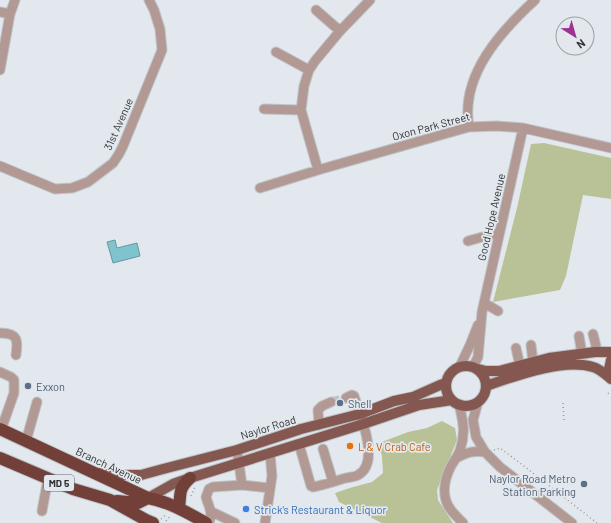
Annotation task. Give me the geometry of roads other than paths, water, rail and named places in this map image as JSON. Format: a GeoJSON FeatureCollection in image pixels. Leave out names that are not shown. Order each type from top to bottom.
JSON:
{"type":"FeatureCollection","features":[{"type":"Feature","properties":{"kind":"highway","name":"Branch Avenue"},"geometry":{"type":"LineString","coordinates":[[1,430],[148,498],[156,500],[175,512],[209,519]]}},
{"type":"Feature","properties":{"kind":"highway","name":"MD 5"},"geometry":{"type":"LineString","coordinates":[[0,458],[72,489],[110,500],[146,520],[158,521]]}},
{"type":"Feature","properties":{"kind":"highway"},"geometry":{"type":"LineString","coordinates":[[175,512],[180,493],[184,484],[190,478]]}},
{"type":"Feature","properties":{"kind":"highway"},"geometry":{"type":"LineString","coordinates":[[110,500],[138,504],[148,498]]}},
{"type":"Feature","properties":{"kind":"main road"},"geometry":{"type":"LineString","coordinates":[[476,368],[483,374],[486,380],[485,392],[482,398],[472,405],[465,406],[455,402],[448,395],[446,383],[451,372],[460,366],[476,368],[486,372],[498,371],[549,358],[595,352],[611,352]]}},
{"type":"Feature","properties":{"kind":"main road"},"geometry":{"type":"LineString","coordinates":[[611,360],[609,369],[611,374]]}},
{"type":"Feature","properties":{"kind":"main road"},"geometry":{"type":"LineString","coordinates":[[486,386],[519,375],[561,366],[581,365],[595,367],[611,379]]}},
{"type":"Feature","properties":{"kind":"main road","name":"Naylor Road"},"geometry":{"type":"LineString","coordinates":[[148,498],[173,484],[299,444],[362,419],[394,402],[446,383]]}},
{"type":"Feature","properties":{"kind":"main road","name":"Naylor Road"},"geometry":{"type":"LineString","coordinates":[[93,472],[122,475],[141,474],[237,450],[301,429],[362,419],[419,404],[455,402]]}},
{"type":"Feature","properties":{"kind":"street"},"geometry":{"type":"LineString","coordinates":[[0,70],[14,0]]}},
{"type":"Feature","properties":{"kind":"street","name":"31st Avenue"},"geometry":{"type":"LineString","coordinates":[[0,166],[55,189],[72,188],[88,182],[113,163],[124,146],[162,50],[160,29],[149,0]]}},
{"type":"Feature","properties":{"kind":"street"},"geometry":{"type":"LineString","coordinates":[[318,170],[301,110],[304,86],[309,70],[315,61],[340,31],[370,0]]}},
{"type":"Feature","properties":{"kind":"street"},"geometry":{"type":"LineString","coordinates":[[469,127],[467,117],[470,90],[477,71],[489,51],[511,22],[535,0]]}},
{"type":"Feature","properties":{"kind":"street"},"geometry":{"type":"LineString","coordinates":[[316,10],[340,31]]}},
{"type":"Feature","properties":{"kind":"street"},"geometry":{"type":"LineString","coordinates":[[0,12],[10,14]]}},
{"type":"Feature","properties":{"kind":"street"},"geometry":{"type":"LineString","coordinates":[[276,52],[309,70]]}},
{"type":"Feature","properties":{"kind":"street"},"geometry":{"type":"LineString","coordinates":[[264,109],[301,110]]}},
{"type":"Feature","properties":{"kind":"street","name":"Oxon Park Street"},"geometry":{"type":"LineString","coordinates":[[260,188],[469,127],[498,126],[523,128],[611,148]]}},
{"type":"Feature","properties":{"kind":"street","name":"Good Hope Avenue"},"geometry":{"type":"LineString","coordinates":[[460,366],[470,345],[483,308],[523,128]]}},
{"type":"Feature","properties":{"kind":"street"},"geometry":{"type":"LineString","coordinates":[[468,241],[500,232]]}},
{"type":"Feature","properties":{"kind":"street"},"geometry":{"type":"LineString","coordinates":[[483,308],[498,311]]}},
{"type":"Feature","properties":{"kind":"street","name":"Good Hope Avenue"},"geometry":{"type":"LineString","coordinates":[[476,368],[483,308]]}},
{"type":"Feature","properties":{"kind":"street"},"geometry":{"type":"LineString","coordinates":[[0,333],[7,333],[17,339],[18,344],[16,355]]}},
{"type":"Feature","properties":{"kind":"street"},"geometry":{"type":"LineString","coordinates":[[593,334],[596,346],[595,352]]}},
{"type":"Feature","properties":{"kind":"street"},"geometry":{"type":"LineString","coordinates":[[579,336],[582,354]]}},
{"type":"Feature","properties":{"kind":"street"},"geometry":{"type":"LineString","coordinates":[[531,345],[533,362]]}},
{"type":"Feature","properties":{"kind":"street"},"geometry":{"type":"LineString","coordinates":[[516,348],[520,366]]}},
{"type":"Feature","properties":{"kind":"street"},"geometry":{"type":"LineString","coordinates":[[0,372],[14,380],[14,393],[1,430]]}},
{"type":"Feature","properties":{"kind":"street"},"geometry":{"type":"LineString","coordinates":[[299,444],[310,486],[313,487],[358,475],[368,462],[369,446],[354,396],[352,395],[346,398]]}},
{"type":"Feature","properties":{"kind":"street"},"geometry":{"type":"LineString","coordinates":[[26,441],[37,402]]}},
{"type":"Feature","properties":{"kind":"street"},"geometry":{"type":"LineString","coordinates":[[319,425],[318,410],[322,406],[331,402]]}},
{"type":"Feature","properties":{"kind":"street"},"geometry":{"type":"LineString","coordinates":[[455,402],[462,418],[464,432],[460,450],[445,481],[444,494],[450,509],[464,523]]}},
{"type":"Feature","properties":{"kind":"street"},"geometry":{"type":"LineString","coordinates":[[478,402],[473,420],[476,437],[500,467],[572,523]]}},
{"type":"Feature","properties":{"kind":"street"},"geometry":{"type":"LineString","coordinates":[[323,449],[333,482]]}},
{"type":"Feature","properties":{"kind":"street"},"geometry":{"type":"LineString","coordinates":[[237,450],[242,485]]}},
{"type":"Feature","properties":{"kind":"street"},"geometry":{"type":"LineString","coordinates":[[455,459],[477,450],[488,451]]}},
{"type":"Feature","properties":{"kind":"street"},"geometry":{"type":"LineString","coordinates":[[265,523],[272,476],[270,453]]}},
{"type":"Feature","properties":{"kind":"street"},"geometry":{"type":"LineString","coordinates":[[42,511],[48,478]]}},
{"type":"Feature","properties":{"kind":"street"},"geometry":{"type":"LineString","coordinates":[[235,523],[209,519],[206,497],[210,489],[213,487],[242,485],[270,488]]}},
{"type":"Feature","properties":{"kind":"water"},"geometry":{"type":"Polygon","coordinates":[[[115,240],[117,248],[137,243],[140,256],[113,263],[107,242],[115,240]]]}},
{"type":"Feature","properties":{"kind":"tunnel"},"geometry":{"type":"LineString","coordinates":[[331,402],[346,398]]}},
{"type":"Feature","properties":{"kind":"place","name":"Exxon"},"geometry":{"type":"Point","coordinates":[28,386]}},
{"type":"Feature","properties":{"kind":"place","name":"Shell"},"geometry":{"type":"Point","coordinates":[340,403]}},
{"type":"Feature","properties":{"kind":"place","name":"L & V Crab Cafe"},"geometry":{"type":"Point","coordinates":[350,446]}},
{"type":"Feature","properties":{"kind":"place","name":"Naylor Road Metro Station Parking"},"geometry":{"type":"Point","coordinates":[584,484]}},
{"type":"Feature","properties":{"kind":"place","name":"Strick's Restaurant & Liquor"},"geometry":{"type":"Point","coordinates":[246,509]}}]}
